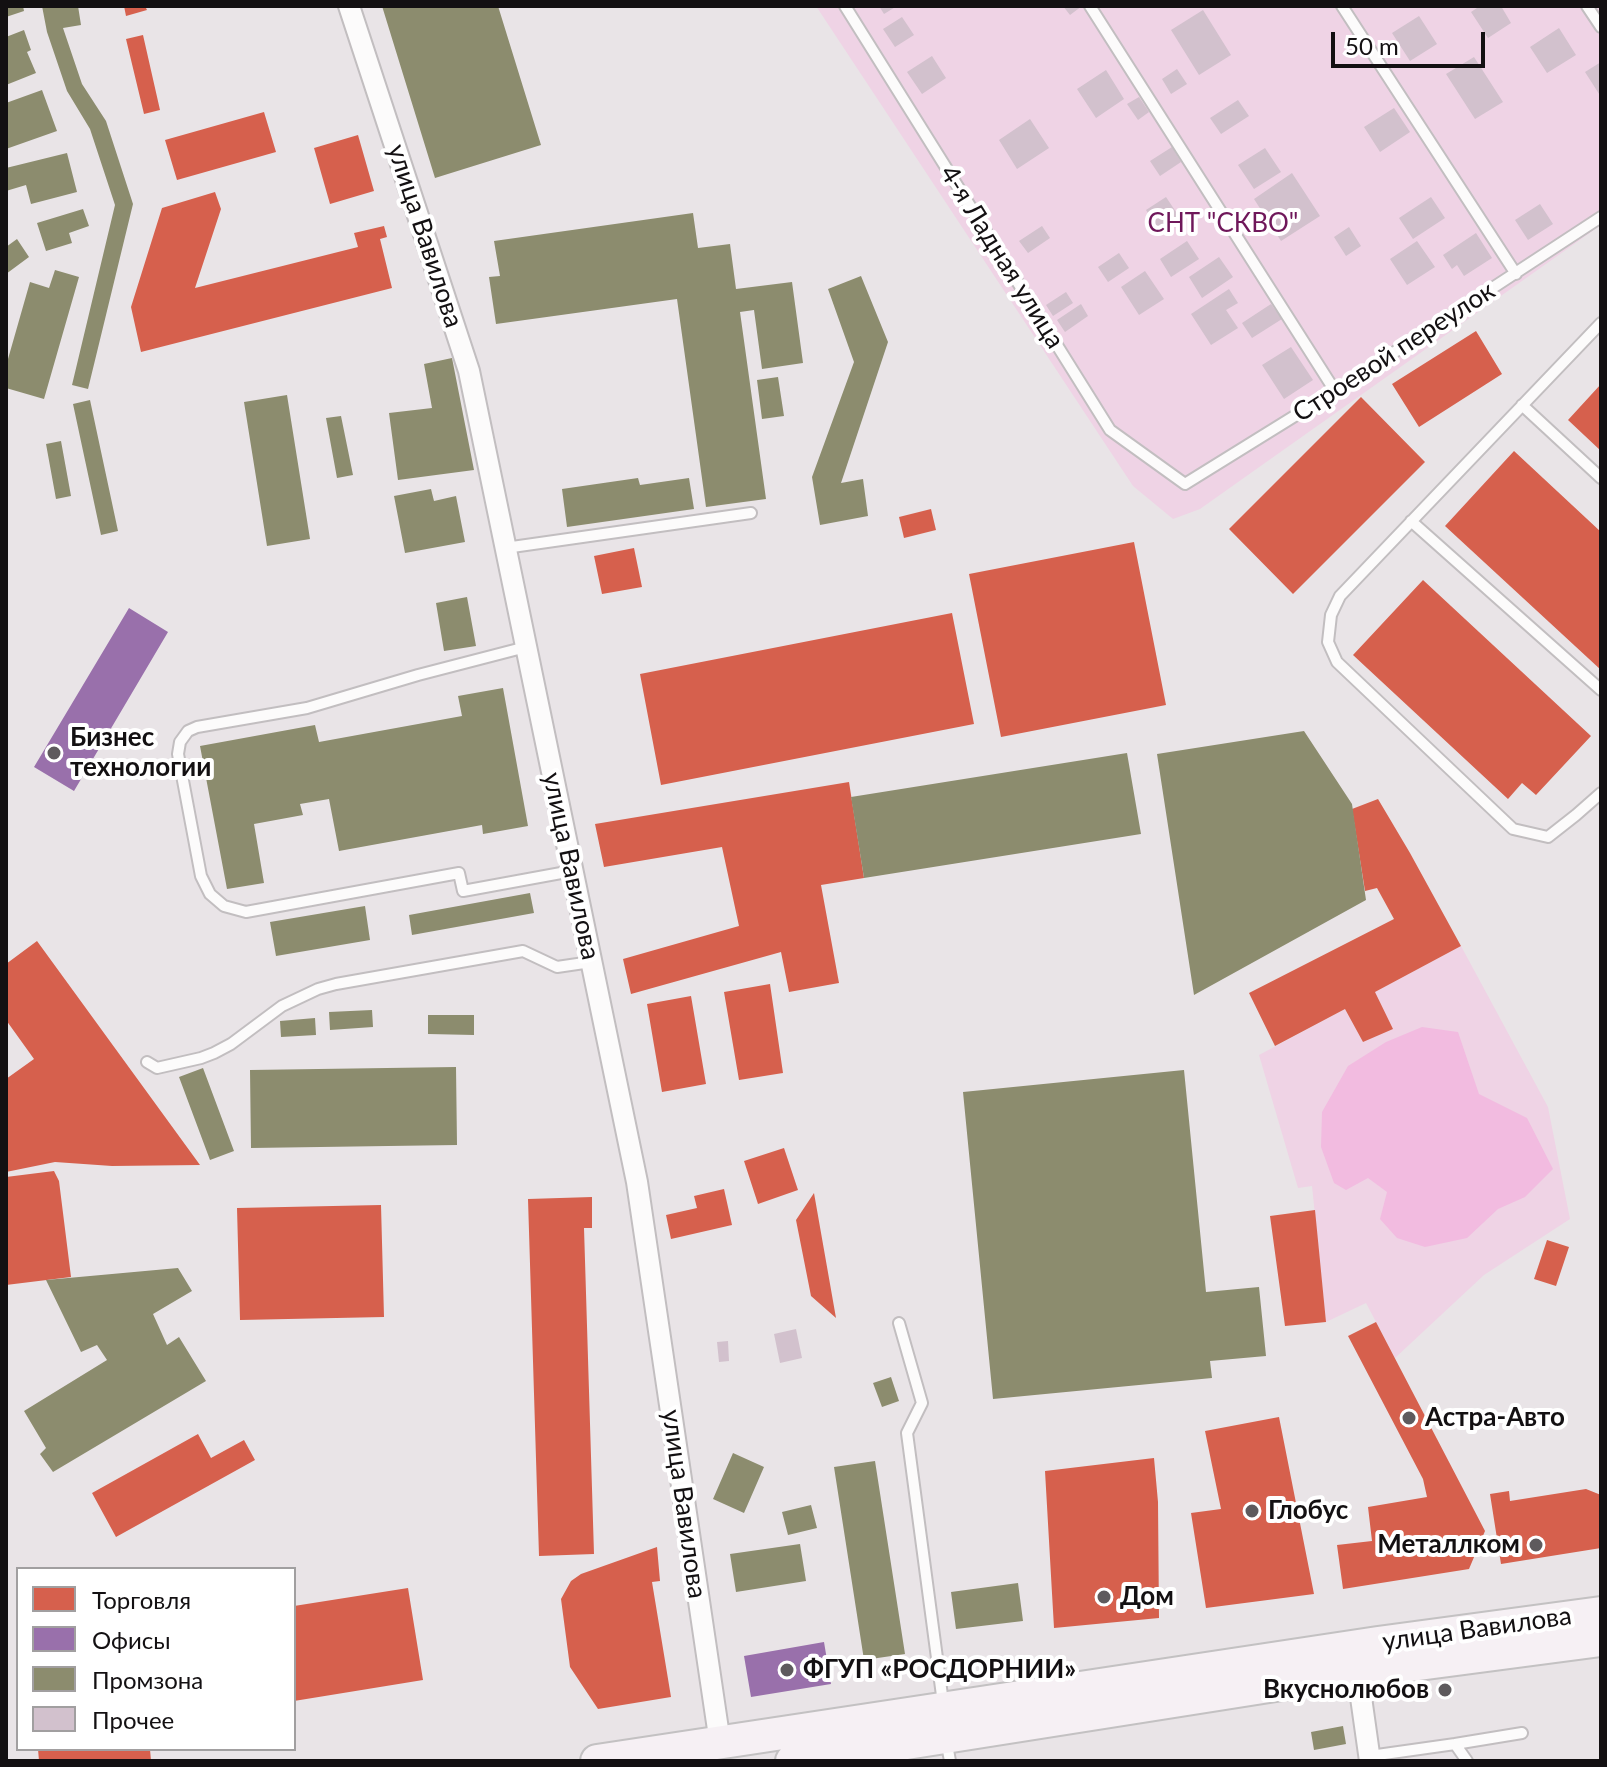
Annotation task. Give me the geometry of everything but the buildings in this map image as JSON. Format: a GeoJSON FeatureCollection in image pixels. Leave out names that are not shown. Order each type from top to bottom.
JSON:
{"type":"FeatureCollection","features":[{"type":"Feature","properties":{"kind":"main road","name":"улица Вавилова"},"geometry":{"type":"LineString","coordinates":[[792,1761],[947,1736],[1601,1613]]}},
{"type":"Feature","properties":{"kind":"main road","name":"улица Вавилова"},"geometry":{"type":"LineString","coordinates":[[1356,1659],[1601,1640]]}},
{"type":"Feature","properties":{"kind":"main road","name":"улица Вавилова"},"geometry":{"type":"LineString","coordinates":[[597,1761],[720,1743],[947,1736]]}},
{"type":"Feature","properties":{"kind":"street","name":"улица Вавилова"},"geometry":{"type":"LineString","coordinates":[[349,6],[469,371],[637,1182],[720,1743]]}},
{"type":"Feature","properties":{"kind":"street"},"geometry":{"type":"LineString","coordinates":[[1356,1659],[1370,1759]]}},
{"type":"Feature","properties":{"kind":"lane","name":"4-я Ладная улица"},"geometry":{"type":"LineString","coordinates":[[845,6],[1110,430],[1185,484]]}},
{"type":"Feature","properties":{"kind":"lane"},"geometry":{"type":"LineString","coordinates":[[1090,6],[1335,391]]}},
{"type":"Feature","properties":{"kind":"lane"},"geometry":{"type":"LineString","coordinates":[[1342,6],[1516,274]]}},
{"type":"Feature","properties":{"kind":"lane"},"geometry":{"type":"LineString","coordinates":[[1587,6],[1601,27]]}},
{"type":"Feature","properties":{"kind":"lane","name":"Строевой переулок"},"geometry":{"type":"LineString","coordinates":[[1185,484],[1335,391],[1601,217]]}},
{"type":"Feature","properties":{"kind":"lane"},"geometry":{"type":"LineString","coordinates":[[1601,323],[1340,596],[1331,615],[1328,642],[1337,662],[1513,829],[1548,837],[1601,793]]}},
{"type":"Feature","properties":{"kind":"lane"},"geometry":{"type":"LineString","coordinates":[[1522,405],[1601,478]]}},
{"type":"Feature","properties":{"kind":"lane"},"geometry":{"type":"LineString","coordinates":[[505,548],[751,513]]}},
{"type":"Feature","properties":{"kind":"lane"},"geometry":{"type":"LineString","coordinates":[[1411,521],[1601,690]]}},
{"type":"Feature","properties":{"kind":"lane"},"geometry":{"type":"LineString","coordinates":[[526,647],[307,708],[188,731],[180,742],[178,754],[201,876],[210,894],[224,906],[246,912],[459,873],[463,891],[572,871]]}},
{"type":"Feature","properties":{"kind":"lane"},"geometry":{"type":"LineString","coordinates":[[147,1062],[157,1068],[214,1053],[282,1006],[336,984],[523,951],[557,967],[591,962]]}},
{"type":"Feature","properties":{"kind":"lane"},"geometry":{"type":"LineString","coordinates":[[899,1323],[922,1403],[907,1433],[947,1736]]}},
{"type":"Feature","properties":{"kind":"lane"},"geometry":{"type":"LineString","coordinates":[[1370,1759],[1522,1733]]}},
{"type":"Feature","properties":{"kind":"lane"},"geometry":{"type":"LineString","coordinates":[[1455,1744],[1467,1761]]}},
{"type":"Feature","properties":{"kind":"green space","name":"СНТ \"СКВО\""},"geometry":{"type":"Polygon","coordinates":[[[816,6],[1601,6],[1601,225],[1200,509],[1173,519],[1133,486],[816,6]]]}},
{"type":"Feature","properties":{"kind":"green space"},"geometry":{"type":"Polygon","coordinates":[[[1461,946],[1548,1107],[1570,1219],[1484,1275],[1395,1358],[1366,1303],[1326,1322],[1312,1186],[1298,1188],[1259,1055],[1345,1009],[1363,1042],[1392,1028],[1375,992],[1461,946]]]}},
{"type":"Feature","properties":{"kind":"shaded area"},"geometry":{"type":"Polygon","coordinates":[[[1422,1027],[1458,1032],[1479,1094],[1527,1118],[1553,1169],[1525,1197],[1498,1209],[1467,1238],[1425,1247],[1397,1238],[1380,1219],[1387,1192],[1368,1178],[1346,1190],[1334,1183],[1321,1147],[1322,1112],[1348,1066],[1386,1042],[1422,1027]]]}},
{"type":"Feature","properties":{"kind":"place","name":"Бизнес технологии"},"geometry":{"type":"Point","coordinates":[54,753]}},
{"type":"Feature","properties":{"kind":"place","name":"Астра-Авто"},"geometry":{"type":"Point","coordinates":[1409,1418]}},
{"type":"Feature","properties":{"kind":"place","name":"Глобус"},"geometry":{"type":"Point","coordinates":[1252,1511]}},
{"type":"Feature","properties":{"kind":"place","name":"Металлком"},"geometry":{"type":"Point","coordinates":[1536,1545]}},
{"type":"Feature","properties":{"kind":"place","name":"Дом"},"geometry":{"type":"Point","coordinates":[1104,1597]}},
{"type":"Feature","properties":{"kind":"place","name":"ФГУП «РОСДОРНИИ»"},"geometry":{"type":"Point","coordinates":[787,1670]}},
{"type":"Feature","properties":{"kind":"place","name":"Вкуснолюбов"},"geometry":{"type":"Point","coordinates":[1445,1690]}}]}
